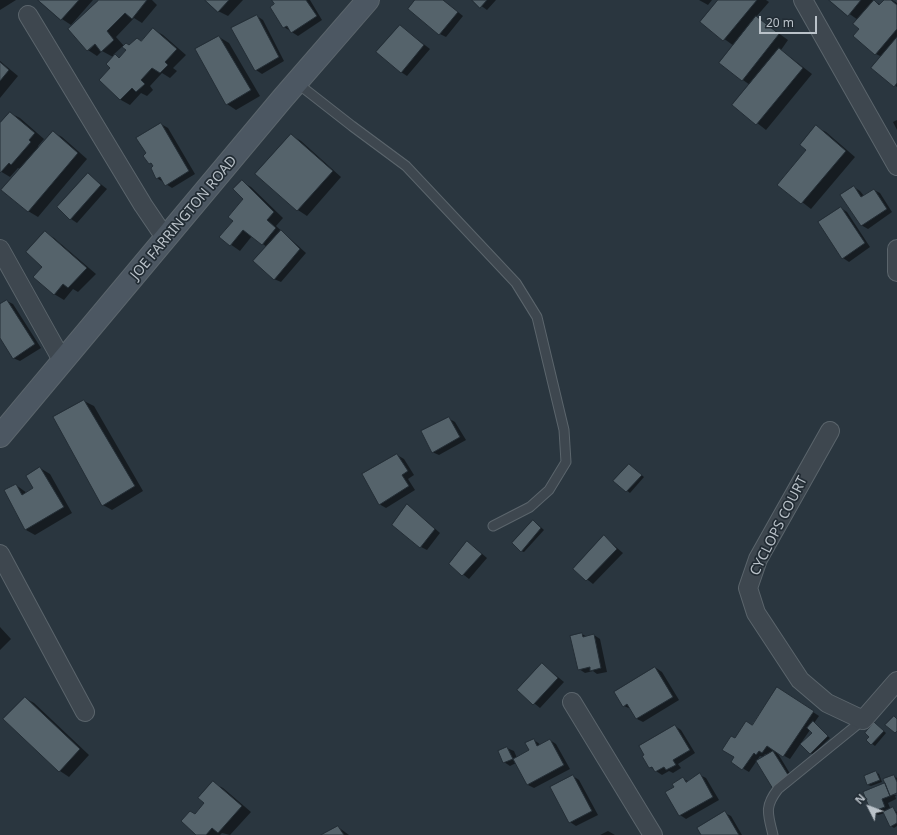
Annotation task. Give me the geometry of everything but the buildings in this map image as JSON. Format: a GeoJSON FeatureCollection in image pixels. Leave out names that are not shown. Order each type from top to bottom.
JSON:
{"type":"FeatureCollection","features":[{"type":"Feature","properties":{"kind":"main road","name":"JOE FARRINGTON ROAD"},"geometry":{"type":"LineString","coordinates":[[0,436],[297,82],[368,0]]}},
{"type":"Feature","properties":{"kind":"street"},"geometry":{"type":"LineString","coordinates":[[803,0],[897,166]]}},
{"type":"Feature","properties":{"kind":"street"},"geometry":{"type":"LineString","coordinates":[[28,15],[143,205],[166,239]]}},
{"type":"Feature","properties":{"kind":"street"},"geometry":{"type":"LineString","coordinates":[[0,249],[63,362]]}},
{"type":"Feature","properties":{"kind":"street"},"geometry":{"type":"LineString","coordinates":[[897,249],[897,272]]}},
{"type":"Feature","properties":{"kind":"street","name":"CYCLOPS COURT"},"geometry":{"type":"LineString","coordinates":[[830,431],[758,559],[748,588],[756,613],[800,680],[827,703],[863,720]]}},
{"type":"Feature","properties":{"kind":"street"},"geometry":{"type":"LineString","coordinates":[[0,554],[85,712]]}},
{"type":"Feature","properties":{"kind":"street"},"geometry":{"type":"LineString","coordinates":[[863,720],[897,681]]}},
{"type":"Feature","properties":{"kind":"street"},"geometry":{"type":"LineString","coordinates":[[572,702],[653,835]]}},
{"type":"Feature","properties":{"kind":"lane"},"geometry":{"type":"LineString","coordinates":[[297,82],[352,126],[406,166],[516,283],[537,317],[564,430],[566,462],[549,490],[535,503],[493,526]]}},
{"type":"Feature","properties":{"kind":"lane"},"geometry":{"type":"LineString","coordinates":[[773,835],[768,816],[769,800],[778,789],[863,720]]}}]}
